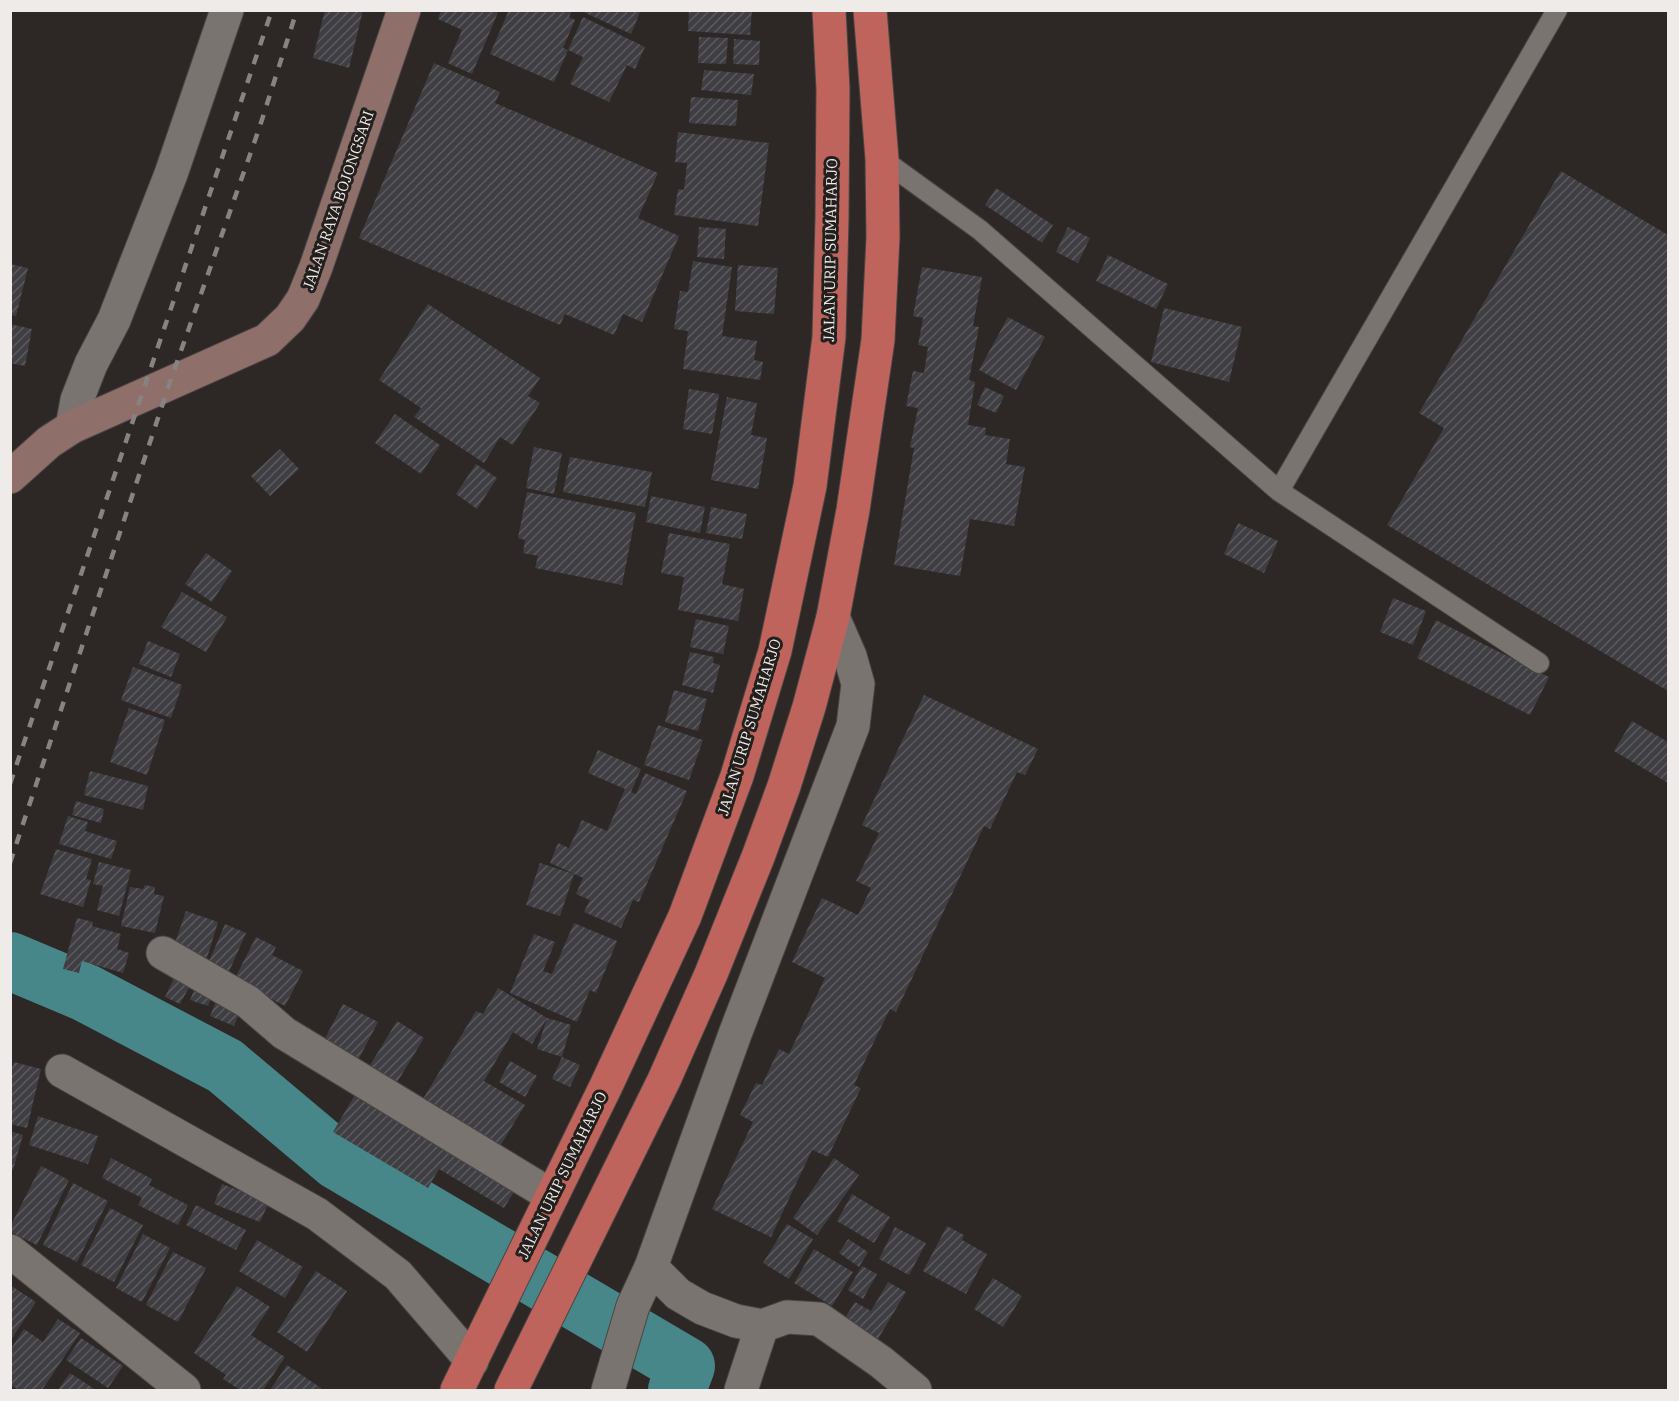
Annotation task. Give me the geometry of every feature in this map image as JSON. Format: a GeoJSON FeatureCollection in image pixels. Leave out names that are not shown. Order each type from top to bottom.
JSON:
{"type":"FeatureCollection","features":[{"type":"Feature","properties":{"kind":"highway","name":"JALAN URIP SUMAHARJO"},"geometry":{"type":"LineString","coordinates":[[457,1390],[606,1086],[685,916],[737,776],[775,651],[810,486],[829,337],[833,88],[829,10]]}},
{"type":"Feature","properties":{"kind":"highway"},"geometry":{"type":"LineString","coordinates":[[511,1390],[664,1080],[707,985],[758,857],[809,707],[832,617],[853,510],[878,340],[883,237],[882,159],[870,10]]}},
{"type":"Feature","properties":{"kind":"street"},"geometry":{"type":"LineString","coordinates":[[72,427],[77,400],[91,364],[114,320],[167,185],[227,10]]}},
{"type":"Feature","properties":{"kind":"street","name":"JALAN RAYA BOJONGSARI"},"geometry":{"type":"LineString","coordinates":[[10,477],[49,442],[72,427],[267,340],[290,318],[303,299],[316,267],[404,10]]}},
{"type":"Feature","properties":{"kind":"street"},"geometry":{"type":"LineString","coordinates":[[609,1387],[633,1305],[651,1267],[735,1034],[853,726],[858,684],[850,656],[832,617]]}},
{"type":"Feature","properties":{"kind":"street"},"geometry":{"type":"LineString","coordinates":[[163,952],[248,1002],[284,1033],[549,1201]]}},
{"type":"Feature","properties":{"kind":"street"},"geometry":{"type":"LineString","coordinates":[[62,1071],[317,1214],[398,1275],[478,1348]]}},
{"type":"Feature","properties":{"kind":"street"},"geometry":{"type":"LineString","coordinates":[[10,1251],[183,1390]]}},
{"type":"Feature","properties":{"kind":"street"},"geometry":{"type":"LineString","coordinates":[[651,1267],[678,1294],[702,1308],[736,1321],[762,1326],[787,1317],[819,1319],[881,1362],[915,1390]]}},
{"type":"Feature","properties":{"kind":"street"},"geometry":{"type":"LineString","coordinates":[[741,1390],[762,1326]]}},
{"type":"Feature","properties":{"kind":"lane"},"geometry":{"type":"LineString","coordinates":[[1279,490],[1557,10]]}},
{"type":"Feature","properties":{"kind":"lane"},"geometry":{"type":"LineString","coordinates":[[882,159],[980,230],[1279,490],[1539,663]]}},
{"type":"Feature","properties":{"kind":"building"},"geometry":{"type":"Polygon","coordinates":[[[325,10],[363,10],[349,68],[313,58],[325,10]]]}},
{"type":"Feature","properties":{"kind":"building"},"geometry":{"type":"Polygon","coordinates":[[[441,10],[499,10],[472,74],[448,63],[462,30],[438,19],[441,10]]]}},
{"type":"Feature","properties":{"kind":"building"},"geometry":{"type":"Polygon","coordinates":[[[509,10],[572,10],[569,17],[575,20],[563,48],[568,50],[554,82],[490,54],[509,10]]]}},
{"type":"Feature","properties":{"kind":"building"},"geometry":{"type":"Polygon","coordinates":[[[579,10],[641,10],[631,34],[579,10]]]}},
{"type":"Feature","properties":{"kind":"building"},"geometry":{"type":"Polygon","coordinates":[[[689,10],[752,10],[750,35],[688,31],[689,10]]]}},
{"type":"Feature","properties":{"kind":"building"},"geometry":{"type":"Polygon","coordinates":[[[583,17],[645,47],[635,69],[627,65],[609,102],[570,84],[583,57],[568,50],[583,17]]]}},
{"type":"Feature","properties":{"kind":"building"},"geometry":{"type":"Polygon","coordinates":[[[699,37],[728,38],[726,64],[698,63],[699,37]]]}},
{"type":"Feature","properties":{"kind":"building"},"geometry":{"type":"Polygon","coordinates":[[[734,39],[760,41],[759,65],[733,64],[734,39]]]}},
{"type":"Feature","properties":{"kind":"building"},"geometry":{"type":"Polygon","coordinates":[[[434,63],[500,92],[495,103],[658,173],[638,218],[679,236],[642,322],[623,314],[614,335],[565,314],[560,325],[359,238],[434,63]]]}},
{"type":"Feature","properties":{"kind":"building"},"geometry":{"type":"Polygon","coordinates":[[[704,70],[754,74],[751,95],[701,90],[704,70]]]}},
{"type":"Feature","properties":{"kind":"building"},"geometry":{"type":"Polygon","coordinates":[[[691,97],[738,100],[736,126],[689,123],[691,97]]]}},
{"type":"Feature","properties":{"kind":"building"},"geometry":{"type":"Polygon","coordinates":[[[678,132],[769,143],[758,226],[674,215],[678,189],[684,190],[687,163],[675,162],[678,132]]]}},
{"type":"Feature","properties":{"kind":"building"},"geometry":{"type":"Polygon","coordinates":[[[1561,171],[1668,235],[1668,691],[1387,525],[1444,428],[1419,413],[1561,171]]]}},
{"type":"Feature","properties":{"kind":"building"},"geometry":{"type":"Polygon","coordinates":[[[996,188],[1053,225],[1042,243],[985,205],[996,188]]]}},
{"type":"Feature","properties":{"kind":"building"},"geometry":{"type":"Polygon","coordinates":[[[699,227],[726,229],[724,259],[697,257],[699,227]]]}},
{"type":"Feature","properties":{"kind":"building"},"geometry":{"type":"Polygon","coordinates":[[[1068,227],[1090,238],[1078,263],[1056,252],[1068,227]]]}},
{"type":"Feature","properties":{"kind":"building"},"geometry":{"type":"Polygon","coordinates":[[[1108,255],[1168,284],[1156,309],[1096,281],[1108,255]]]}},
{"type":"Feature","properties":{"kind":"building"},"geometry":{"type":"Polygon","coordinates":[[[693,261],[732,267],[722,336],[757,341],[754,360],[763,362],[760,380],[683,369],[688,331],[674,329],[680,291],[688,292],[693,261]]]}},
{"type":"Feature","properties":{"kind":"building"},"geometry":{"type":"Polygon","coordinates":[[[10,264],[28,268],[16,316],[10,315],[10,264]]]}},
{"type":"Feature","properties":{"kind":"building"},"geometry":{"type":"Polygon","coordinates":[[[738,265],[778,268],[774,314],[735,311],[738,265]]]}},
{"type":"Feature","properties":{"kind":"building"},"geometry":{"type":"Polygon","coordinates":[[[922,267],[982,277],[973,326],[979,327],[969,380],[975,382],[968,425],[986,428],[985,435],[1010,439],[1006,464],[1025,467],[1014,526],[970,519],[960,576],[894,565],[914,448],[910,447],[918,408],[906,406],[913,371],[924,373],[928,347],[918,345],[923,318],[913,316],[922,267]]]}},
{"type":"Feature","properties":{"kind":"building"},"geometry":{"type":"Polygon","coordinates":[[[428,304],[540,378],[528,396],[540,403],[513,445],[500,437],[484,463],[414,417],[421,408],[379,380],[428,304]]]}},
{"type":"Feature","properties":{"kind":"building"},"geometry":{"type":"Polygon","coordinates":[[[1164,308],[1242,327],[1229,382],[1151,362],[1164,308]]]}},
{"type":"Feature","properties":{"kind":"building"},"geometry":{"type":"Polygon","coordinates":[[[1008,317],[1045,337],[1016,390],[979,370],[1008,317]]]}},
{"type":"Feature","properties":{"kind":"building"},"geometry":{"type":"Polygon","coordinates":[[[10,324],[32,329],[25,366],[10,363],[10,324]]]}},
{"type":"Feature","properties":{"kind":"building"},"geometry":{"type":"Polygon","coordinates":[[[985,387],[1004,396],[996,413],[977,405],[985,387]]]}},
{"type":"Feature","properties":{"kind":"building"},"geometry":{"type":"Polygon","coordinates":[[[689,389],[719,394],[712,434],[683,429],[689,389]]]}},
{"type":"Feature","properties":{"kind":"building"},"geometry":{"type":"Polygon","coordinates":[[[727,397],[757,403],[751,435],[767,438],[758,489],[711,480],[727,397]]]}},
{"type":"Feature","properties":{"kind":"building"},"geometry":{"type":"Polygon","coordinates":[[[395,414],[440,445],[421,474],[375,443],[395,414]]]}},
{"type":"Feature","properties":{"kind":"building"},"geometry":{"type":"Polygon","coordinates":[[[534,447],[562,453],[554,494],[526,488],[534,447]]]}},
{"type":"Feature","properties":{"kind":"building"},"geometry":{"type":"Polygon","coordinates":[[[280,449],[299,469],[270,496],[251,476],[280,449]]]}},
{"type":"Feature","properties":{"kind":"building"},"geometry":{"type":"Polygon","coordinates":[[[570,457],[652,472],[645,507],[563,492],[570,457]]]}},
{"type":"Feature","properties":{"kind":"building"},"geometry":{"type":"Polygon","coordinates":[[[476,464],[497,478],[477,509],[456,494],[476,464]]]}},
{"type":"Feature","properties":{"kind":"building"},"geometry":{"type":"Polygon","coordinates":[[[527,492],[636,513],[622,585],[535,568],[538,556],[523,553],[525,540],[518,538],[527,492]]]}},
{"type":"Feature","properties":{"kind":"building"},"geometry":{"type":"Polygon","coordinates":[[[651,496],[705,507],[700,533],[646,522],[651,496]]]}},
{"type":"Feature","properties":{"kind":"building"},"geometry":{"type":"Polygon","coordinates":[[[711,507],[747,514],[742,539],[706,533],[711,507]]]}},
{"type":"Feature","properties":{"kind":"building"},"geometry":{"type":"Polygon","coordinates":[[[1238,523],[1278,541],[1264,573],[1224,554],[1238,523]]]}},
{"type":"Feature","properties":{"kind":"building"},"geometry":{"type":"Polygon","coordinates":[[[669,533],[730,544],[722,584],[744,589],[738,621],[678,610],[684,577],[661,573],[669,533]]]}},
{"type":"Feature","properties":{"kind":"building"},"geometry":{"type":"Polygon","coordinates":[[[206,553],[232,571],[212,602],[185,584],[206,553]]]}},
{"type":"Feature","properties":{"kind":"building"},"geometry":{"type":"Polygon","coordinates":[[[182,592],[227,617],[206,652],[161,627],[182,592]]]}},
{"type":"Feature","properties":{"kind":"building"},"geometry":{"type":"Polygon","coordinates":[[[1393,598],[1426,611],[1413,645],[1380,632],[1393,598]]]}},
{"type":"Feature","properties":{"kind":"building"},"geometry":{"type":"Polygon","coordinates":[[[696,619],[729,626],[723,654],[690,647],[696,619]]]}},
{"type":"Feature","properties":{"kind":"building"},"geometry":{"type":"Polygon","coordinates":[[[1436,620],[1549,677],[1530,715],[1417,658],[1436,620]]]}},
{"type":"Feature","properties":{"kind":"building"},"geometry":{"type":"Polygon","coordinates":[[[148,641],[180,654],[171,677],[139,664],[148,641]]]}},
{"type":"Feature","properties":{"kind":"building"},"geometry":{"type":"Polygon","coordinates":[[[690,652],[714,657],[713,663],[720,665],[713,693],[682,685],[690,652]]]}},
{"type":"Feature","properties":{"kind":"building"},"geometry":{"type":"Polygon","coordinates":[[[133,667],[182,685],[171,718],[121,700],[133,667]]]}},
{"type":"Feature","properties":{"kind":"building"},"geometry":{"type":"Polygon","coordinates":[[[674,690],[707,699],[698,731],[665,722],[674,690]]]}},
{"type":"Feature","properties":{"kind":"building"},"geometry":{"type":"Polygon","coordinates":[[[924,695],[1038,749],[1025,775],[1017,772],[990,829],[984,826],[896,1012],[890,1009],[870,1050],[854,1085],[861,1088],[828,1157],[812,1150],[771,1237],[712,1209],[753,1122],[740,1115],[756,1083],[762,1085],[779,1049],[789,1054],[825,978],[792,962],[822,898],[858,915],[871,888],[856,881],[879,833],[862,825],[924,695]]]}},
{"type":"Feature","properties":{"kind":"building"},"geometry":{"type":"Polygon","coordinates":[[[129,708],[165,720],[147,775],[110,762],[129,708]]]}},
{"type":"Feature","properties":{"kind":"building"},"geometry":{"type":"Polygon","coordinates":[[[1632,721],[1668,742],[1668,783],[1614,751],[1632,721]]]}},
{"type":"Feature","properties":{"kind":"building"},"geometry":{"type":"Polygon","coordinates":[[[658,725],[703,740],[689,780],[644,765],[658,725]]]}},
{"type":"Feature","properties":{"kind":"building"},"geometry":{"type":"Polygon","coordinates":[[[598,750],[641,769],[631,792],[636,794],[645,773],[687,791],[639,902],[633,900],[621,928],[584,912],[590,900],[576,894],[583,878],[550,863],[558,843],[569,848],[582,820],[607,831],[625,789],[588,773],[598,750]]]}},
{"type":"Feature","properties":{"kind":"building"},"geometry":{"type":"Polygon","coordinates":[[[90,771],[148,786],[143,810],[84,795],[90,771]]]}},
{"type":"Feature","properties":{"kind":"building"},"geometry":{"type":"Polygon","coordinates":[[[76,801],[104,809],[101,823],[72,815],[76,801]]]}},
{"type":"Feature","properties":{"kind":"building"},"geometry":{"type":"Polygon","coordinates":[[[68,816],[88,822],[85,831],[117,841],[111,859],[59,844],[68,816]]]}},
{"type":"Feature","properties":{"kind":"building"},"geometry":{"type":"Polygon","coordinates":[[[56,849],[92,859],[86,879],[91,880],[83,907],[40,894],[56,849]]]}},
{"type":"Feature","properties":{"kind":"building"},"geometry":{"type":"Polygon","coordinates":[[[99,862],[131,870],[119,916],[97,910],[103,886],[93,884],[99,862]]]}},
{"type":"Feature","properties":{"kind":"building"},"geometry":{"type":"Polygon","coordinates":[[[540,863],[574,874],[560,916],[526,905],[540,863]]]}},
{"type":"Feature","properties":{"kind":"building"},"geometry":{"type":"Polygon","coordinates":[[[145,885],[155,887],[154,894],[164,896],[155,933],[121,926],[130,887],[143,889],[145,885]]]}},
{"type":"Feature","properties":{"kind":"building"},"geometry":{"type":"Polygon","coordinates":[[[186,911],[218,922],[207,958],[174,946],[186,911]]]}},
{"type":"Feature","properties":{"kind":"building"},"geometry":{"type":"Polygon","coordinates":[[[77,918],[93,922],[92,926],[121,934],[117,949],[129,953],[123,973],[82,961],[79,973],[63,969],[77,918]]]}},
{"type":"Feature","properties":{"kind":"building"},"geometry":{"type":"Polygon","coordinates":[[[574,923],[617,941],[596,993],[590,990],[577,1022],[510,993],[534,934],[555,942],[543,971],[552,974],[574,923]]]}},
{"type":"Feature","properties":{"kind":"building"},"geometry":{"type":"Polygon","coordinates":[[[225,924],[246,933],[228,974],[207,966],[225,924]]]}},
{"type":"Feature","properties":{"kind":"building"},"geometry":{"type":"Polygon","coordinates":[[[256,937],[276,947],[272,955],[303,971],[285,1006],[234,980],[256,937]]]}},
{"type":"Feature","properties":{"kind":"building"},"geometry":{"type":"Polygon","coordinates":[[[177,972],[193,980],[180,1004],[165,997],[177,972]]]}},
{"type":"Feature","properties":{"kind":"building"},"geometry":{"type":"Polygon","coordinates":[[[197,983],[214,990],[208,1006],[190,1000],[197,983]]]}},
{"type":"Feature","properties":{"kind":"building"},"geometry":{"type":"Polygon","coordinates":[[[498,988],[547,1018],[532,1044],[513,1032],[484,1081],[525,1105],[497,1151],[420,1104],[476,1011],[483,1014],[498,988]]]}},
{"type":"Feature","properties":{"kind":"building"},"geometry":{"type":"Polygon","coordinates":[[[219,994],[243,1004],[234,1026],[210,1016],[219,994]]]}},
{"type":"Feature","properties":{"kind":"building"},"geometry":{"type":"Polygon","coordinates":[[[343,1004],[378,1022],[356,1064],[321,1046],[343,1004]]]}},
{"type":"Feature","properties":{"kind":"building"},"geometry":{"type":"Polygon","coordinates":[[[547,1018],[571,1025],[562,1057],[537,1049],[547,1018]]]}},
{"type":"Feature","properties":{"kind":"building"},"geometry":{"type":"Polygon","coordinates":[[[397,1021],[424,1038],[396,1084],[369,1067],[397,1021]]]}},
{"type":"Feature","properties":{"kind":"building"},"geometry":{"type":"Polygon","coordinates":[[[562,1057],[580,1065],[570,1087],[552,1079],[562,1057]]]}},
{"type":"Feature","properties":{"kind":"building"},"geometry":{"type":"Polygon","coordinates":[[[510,1061],[537,1076],[525,1097],[499,1082],[510,1061]]]}},
{"type":"Feature","properties":{"kind":"building"},"geometry":{"type":"Polygon","coordinates":[[[14,1062],[41,1069],[27,1128],[10,1124],[10,1074],[14,1062]]]}},
{"type":"Feature","properties":{"kind":"building"},"geometry":{"type":"Polygon","coordinates":[[[359,1088],[519,1184],[504,1208],[439,1169],[428,1188],[333,1132],[359,1088]]]}},
{"type":"Feature","properties":{"kind":"building"},"geometry":{"type":"Polygon","coordinates":[[[38,1116],[98,1136],[88,1164],[29,1145],[38,1116]]]}},
{"type":"Feature","properties":{"kind":"building"},"geometry":{"type":"Polygon","coordinates":[[[10,1131],[23,1135],[13,1170],[10,1169],[10,1131]]]}},
{"type":"Feature","properties":{"kind":"building"},"geometry":{"type":"Polygon","coordinates":[[[111,1158],[152,1179],[149,1185],[188,1205],[178,1225],[138,1205],[142,1198],[102,1178],[111,1158]]]}},
{"type":"Feature","properties":{"kind":"building"},"geometry":{"type":"Polygon","coordinates":[[[834,1158],[859,1175],[817,1235],[793,1218],[834,1158]]]}},
{"type":"Feature","properties":{"kind":"building"},"geometry":{"type":"Polygon","coordinates":[[[41,1166],[69,1180],[37,1245],[10,1232],[10,1227],[41,1166]]]}},
{"type":"Feature","properties":{"kind":"building"},"geometry":{"type":"Polygon","coordinates":[[[73,1183],[108,1201],[77,1262],[43,1245],[73,1183]]]}},
{"type":"Feature","properties":{"kind":"building"},"geometry":{"type":"Polygon","coordinates":[[[222,1184],[269,1202],[260,1222],[214,1204],[222,1184]]]}},
{"type":"Feature","properties":{"kind":"building"},"geometry":{"type":"Polygon","coordinates":[[[852,1194],[890,1217],[874,1243],[837,1221],[852,1194]]]}},
{"type":"Feature","properties":{"kind":"building"},"geometry":{"type":"Polygon","coordinates":[[[196,1205],[246,1230],[236,1250],[186,1225],[196,1205]]]}},
{"type":"Feature","properties":{"kind":"building"},"geometry":{"type":"Polygon","coordinates":[[[110,1208],[143,1225],[114,1282],[81,1265],[110,1208]]]}},
{"type":"Feature","properties":{"kind":"building"},"geometry":{"type":"Polygon","coordinates":[[[787,1224],[813,1239],[789,1279],[763,1263],[787,1224]]]}},
{"type":"Feature","properties":{"kind":"building"},"geometry":{"type":"Polygon","coordinates":[[[947,1226],[964,1235],[962,1240],[987,1254],[966,1294],[923,1271],[947,1226]]]}},
{"type":"Feature","properties":{"kind":"building"},"geometry":{"type":"Polygon","coordinates":[[[895,1227],[926,1243],[909,1275],[879,1259],[895,1227]]]}},
{"type":"Feature","properties":{"kind":"building"},"geometry":{"type":"Polygon","coordinates":[[[143,1234],[170,1248],[142,1302],[116,1288],[143,1234]]]}},
{"type":"Feature","properties":{"kind":"building"},"geometry":{"type":"Polygon","coordinates":[[[848,1239],[868,1252],[859,1267],[839,1253],[848,1239]]]}},
{"type":"Feature","properties":{"kind":"building"},"geometry":{"type":"Polygon","coordinates":[[[257,1240],[303,1267],[285,1298],[239,1271],[257,1240]]]}},
{"type":"Feature","properties":{"kind":"building"},"geometry":{"type":"Polygon","coordinates":[[[814,1249],[853,1272],[832,1306],[794,1283],[814,1249]]]}},
{"type":"Feature","properties":{"kind":"building"},"geometry":{"type":"Polygon","coordinates":[[[173,1252],[206,1268],[178,1322],[146,1305],[173,1252]]]}},
{"type":"Feature","properties":{"kind":"building"},"geometry":{"type":"Polygon","coordinates":[[[862,1266],[877,1274],[863,1299],[848,1290],[862,1266]]]}},
{"type":"Feature","properties":{"kind":"building"},"geometry":{"type":"Polygon","coordinates":[[[316,1271],[347,1291],[307,1352],[277,1332],[316,1271]]]}},
{"type":"Feature","properties":{"kind":"building"},"geometry":{"type":"Polygon","coordinates":[[[993,1278],[1022,1296],[1003,1327],[974,1309],[993,1278]]]}},
{"type":"Feature","properties":{"kind":"building"},"geometry":{"type":"Polygon","coordinates":[[[888,1282],[906,1292],[878,1339],[845,1318],[855,1302],[871,1311],[888,1282]]]}},
{"type":"Feature","properties":{"kind":"building"},"geometry":{"type":"Polygon","coordinates":[[[10,1285],[36,1302],[10,1341],[10,1285]]]}},
{"type":"Feature","properties":{"kind":"building"},"geometry":{"type":"Polygon","coordinates":[[[237,1286],[270,1307],[251,1335],[285,1357],[263,1390],[240,1390],[223,1379],[226,1375],[194,1353],[237,1286]]]}},
{"type":"Feature","properties":{"kind":"building"},"geometry":{"type":"Polygon","coordinates":[[[58,1319],[80,1333],[42,1390],[19,1390],[10,1385],[10,1350],[24,1329],[43,1342],[58,1319]]]}},
{"type":"Feature","properties":{"kind":"building"},"geometry":{"type":"Polygon","coordinates":[[[81,1338],[123,1366],[108,1388],[66,1360],[81,1338]]]}},
{"type":"Feature","properties":{"kind":"building"},"geometry":{"type":"Polygon","coordinates":[[[287,1365],[321,1388],[320,1390],[270,1390],[287,1365]]]}},
{"type":"Feature","properties":{"kind":"building"},"geometry":{"type":"Polygon","coordinates":[[[70,1373],[96,1390],[58,1390],[70,1373]]]}},
{"type":"Feature","properties":{"kind":"waterway"},"geometry":{"type":"LineString","coordinates":[[10,961],[86,993],[225,1066],[338,1161],[686,1366],[677,1390]]}},
{"type":"Feature","properties":{"kind":"railway"},"geometry":{"type":"LineString","coordinates":[[10,784],[272,10]]}},
{"type":"Feature","properties":{"kind":"railway"},"geometry":{"type":"LineString","coordinates":[[10,863],[169,385],[259,129],[297,10]]}}]}
